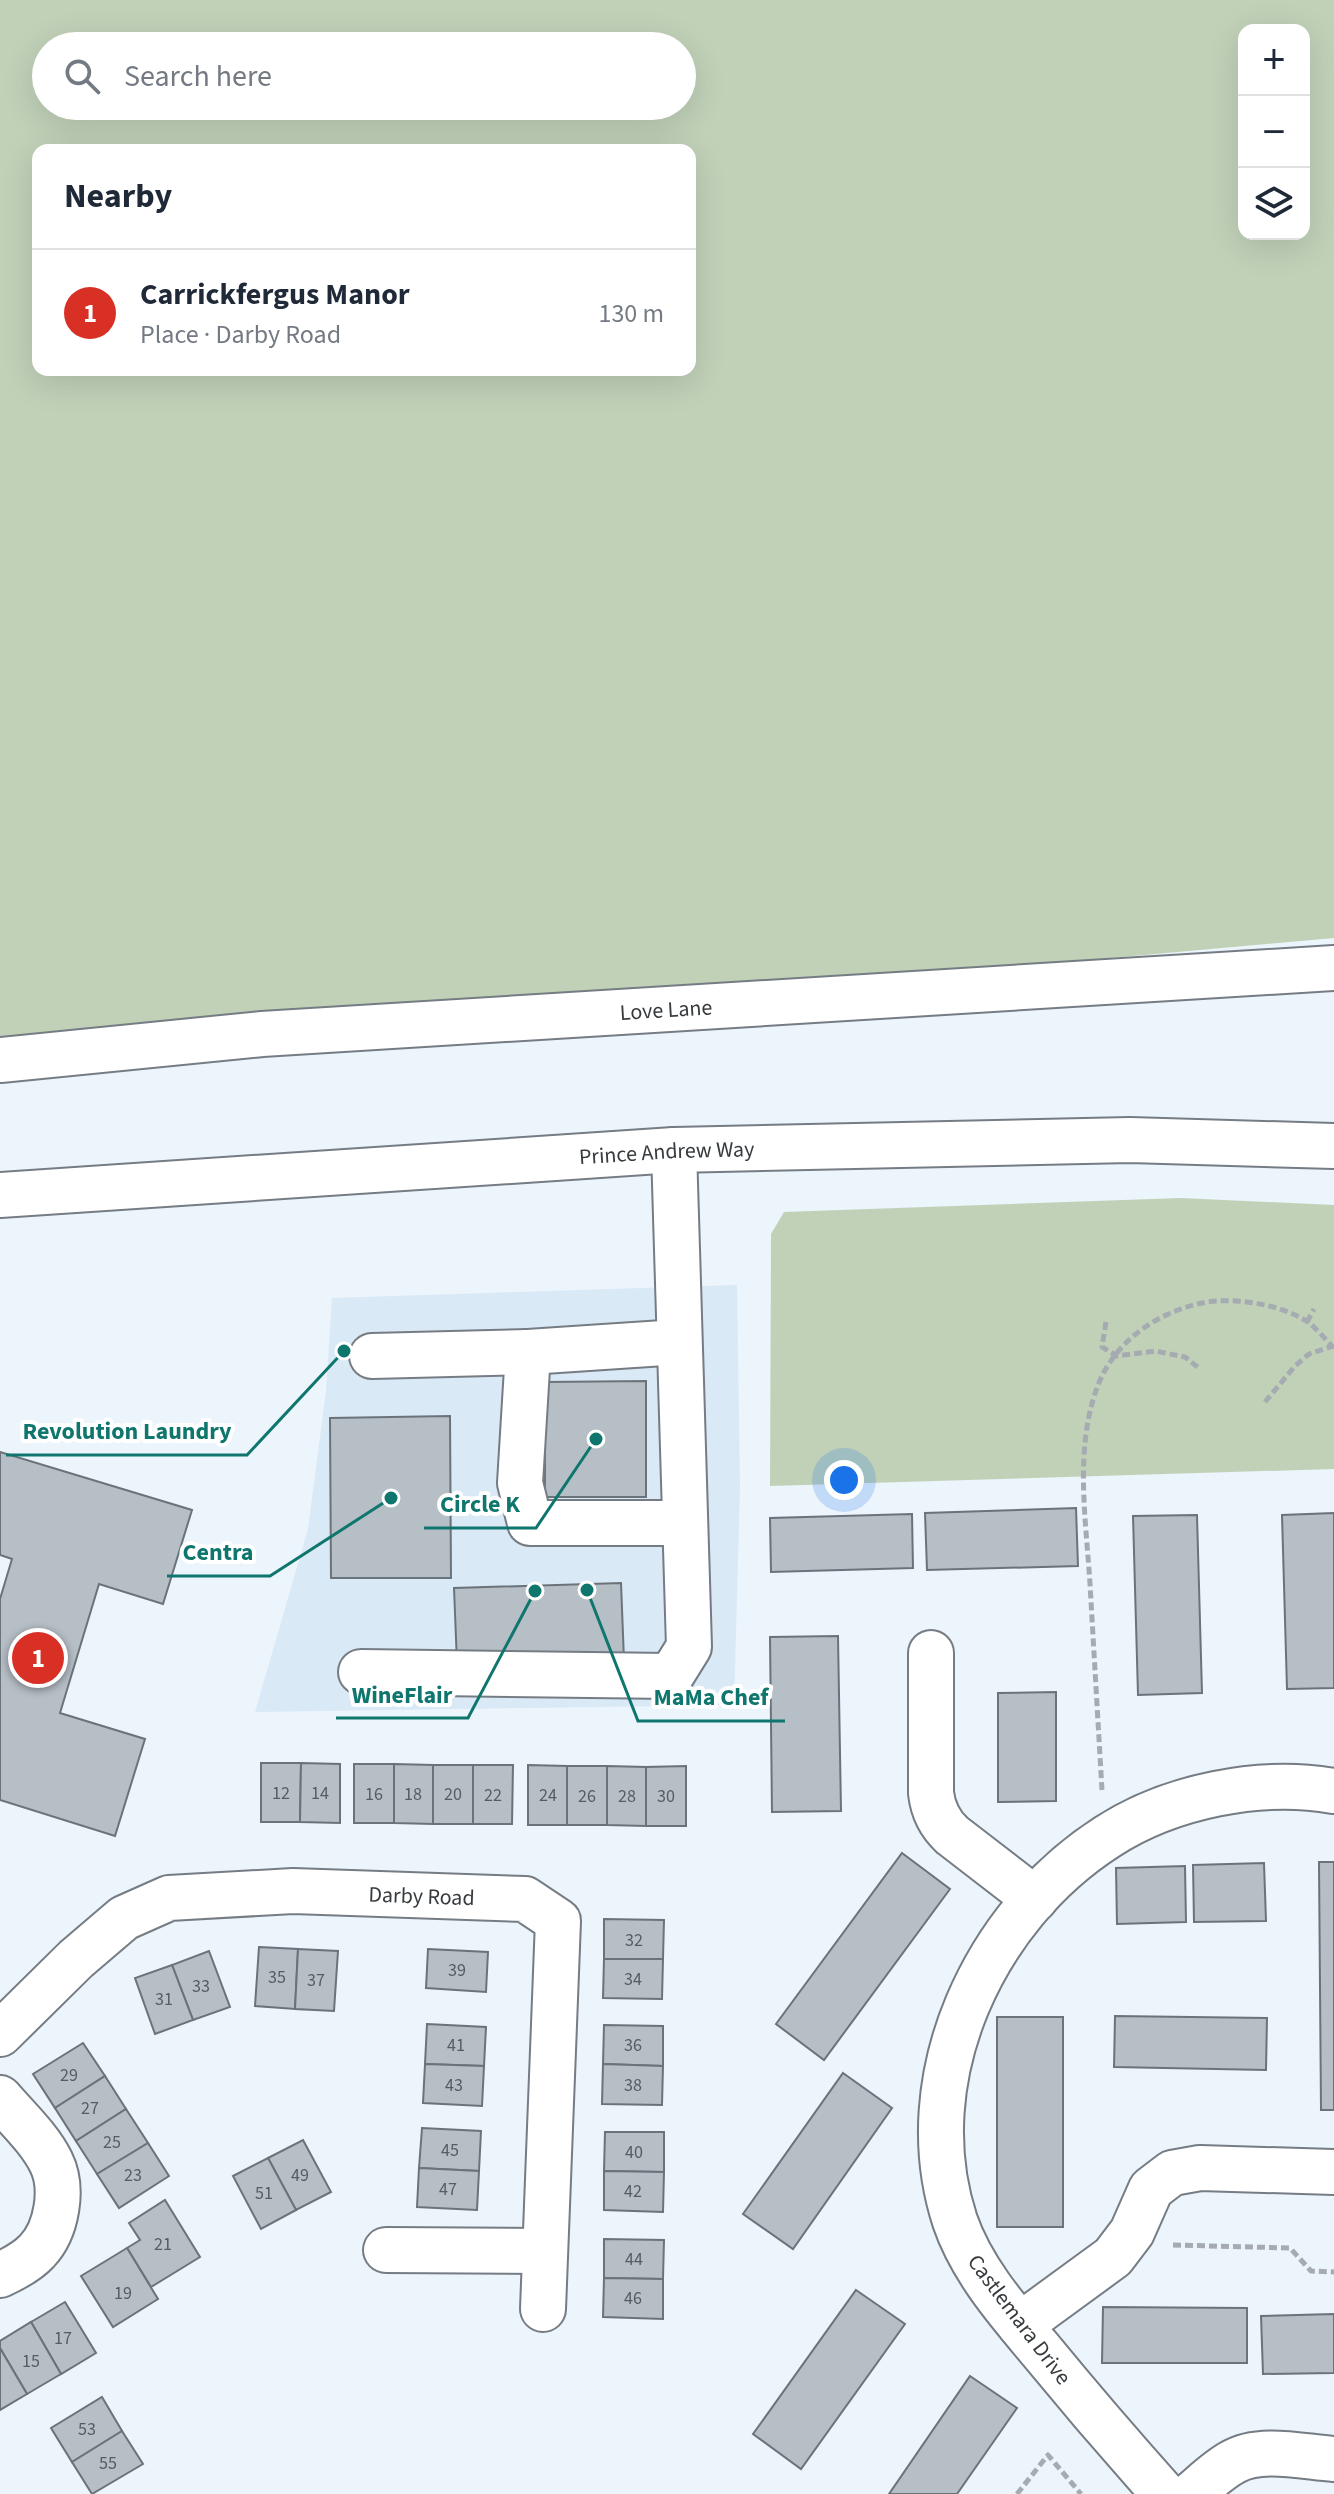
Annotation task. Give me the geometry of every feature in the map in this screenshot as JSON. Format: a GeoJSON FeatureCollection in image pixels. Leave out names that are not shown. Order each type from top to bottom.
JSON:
{"type":"FeatureCollection","features":[{"type":"Feature","properties":{"kind":"street","name":"Love Lane"},"geometry":{"type":"LineString","coordinates":[[0,1060],[262,1034],[1334,968]]}},
{"type":"Feature","properties":{"kind":"street","name":"Prince Andrew Way"},"geometry":{"type":"LineString","coordinates":[[0,1195],[674,1150],[1130,1140],[1334,1146]]}},
{"type":"Feature","properties":{"kind":"street"},"geometry":{"type":"LineString","coordinates":[[361,1672],[671,1676],[689,1647],[674,1150]]}},
{"type":"Feature","properties":{"kind":"street"},"geometry":{"type":"LineString","coordinates":[[372,1356],[528,1352],[679,1342]]}},
{"type":"Feature","properties":{"kind":"street"},"geometry":{"type":"LineString","coordinates":[[528,1352],[520,1483],[530,1523],[685,1523]]}},
{"type":"Feature","properties":{"kind":"street"},"geometry":{"type":"LineString","coordinates":[[931,1653],[931,1793],[935,1813],[942,1826],[952,1835],[1035,1899]]}},
{"type":"Feature","properties":{"kind":"street","name":"Castlemara Drive"},"geometry":{"type":"LineString","coordinates":[[1164,2494],[1020,2325],[974,2262],[956,2223],[944,2170],[942,2111],[951,2056],[980,1975],[1003,1938],[1065,1868],[1110,1834],[1162,1810],[1231,1793],[1276,1787],[1334,1791]]}},
{"type":"Feature","properties":{"kind":"street","name":"Darby Road"},"geometry":{"type":"LineString","coordinates":[[0,2034],[76,1959],[124,1918],[169,1898],[293,1891],[525,1899],[558,1921],[543,2309]]}},
{"type":"Feature","properties":{"kind":"street"},"geometry":{"type":"LineString","coordinates":[[0,2098],[50,2161],[57,2189],[54,2218],[44,2242],[25,2261],[0,2275]]}},
{"type":"Feature","properties":{"kind":"street"},"geometry":{"type":"LineString","coordinates":[[1020,2325],[1120,2251],[1151,2189],[1163,2178],[1178,2171],[1200,2168],[1334,2172]]}},
{"type":"Feature","properties":{"kind":"street"},"geometry":{"type":"LineString","coordinates":[[386,2250],[545,2251]]}},
{"type":"Feature","properties":{"kind":"street"},"geometry":{"type":"LineString","coordinates":[[1192,2494],[1234,2461],[1246,2457],[1272,2455],[1334,2459]]}},
{"type":"Feature","properties":{"kind":"path"},"geometry":{"type":"LineString","coordinates":[[1110,1834],[1102,1803],[1085,1499],[1084,1446],[1099,1383],[1142,1326],[1170,1310],[1208,1301],[1237,1300],[1272,1307],[1307,1322],[1333,1347],[1309,1354],[1265,1402]]}},
{"type":"Feature","properties":{"kind":"path"},"geometry":{"type":"LineString","coordinates":[[1307,1322],[1314,1309]]}},
{"type":"Feature","properties":{"kind":"path"},"geometry":{"type":"LineString","coordinates":[[1106,1322],[1102,1347],[1117,1356],[1155,1351],[1185,1357],[1200,1369]]}},
{"type":"Feature","properties":{"kind":"path"},"geometry":{"type":"LineString","coordinates":[[1132,2232],[1151,2245],[1290,2248],[1311,2271],[1334,2272]]}},
{"type":"Feature","properties":{"kind":"path"},"geometry":{"type":"LineString","coordinates":[[1017,2494],[1048,2455],[1081,2494]]}},
{"type":"Feature","properties":{"kind":"shaded area"},"geometry":{"type":"Polygon","coordinates":[[[737,1285],[740,1487],[734,1705],[255,1712],[308,1529],[326,1391],[332,1298],[737,1285]]]}},
{"type":"Feature","properties":{"kind":"green space"},"geometry":{"type":"Polygon","coordinates":[[[0,0],[1334,0],[1334,938],[0,1058],[0,0]]]}},
{"type":"Feature","properties":{"kind":"green space"},"geometry":{"type":"Polygon","coordinates":[[[1181,1198],[1334,1205],[1334,1469],[770,1486],[771,1234],[784,1212],[1181,1198]]]}},
{"type":"Feature","properties":{"kind":"building"},"geometry":{"type":"Polygon","coordinates":[[[646,1381],[646,1497],[545,1497],[545,1382],[646,1381]]]}},
{"type":"Feature","properties":{"kind":"building"},"geometry":{"type":"Polygon","coordinates":[[[450,1416],[451,1578],[331,1578],[330,1418],[450,1416]]]}},
{"type":"Feature","properties":{"kind":"building"},"geometry":{"type":"Polygon","coordinates":[[[0,1452],[192,1510],[163,1604],[99,1584],[60,1713],[145,1739],[115,1836],[0,1800],[0,1599],[12,1559],[0,1555],[0,1452]]]}},
{"type":"Feature","properties":{"kind":"building"},"geometry":{"type":"Polygon","coordinates":[[[1076,1508],[1078,1566],[927,1570],[925,1513],[1076,1508]]]}},
{"type":"Feature","properties":{"kind":"building"},"geometry":{"type":"Polygon","coordinates":[[[1334,1513],[1334,1688],[1287,1689],[1282,1515],[1334,1513]]]}},
{"type":"Feature","properties":{"kind":"building"},"geometry":{"type":"Polygon","coordinates":[[[912,1514],[913,1568],[771,1572],[770,1518],[912,1514]]]}},
{"type":"Feature","properties":{"kind":"building"},"geometry":{"type":"Polygon","coordinates":[[[1197,1515],[1202,1693],[1138,1695],[1133,1516],[1197,1515]]]}},
{"type":"Feature","properties":{"kind":"building"},"geometry":{"type":"Polygon","coordinates":[[[621,1583],[624,1660],[457,1664],[454,1588],[621,1583]]]}},
{"type":"Feature","properties":{"kind":"building"},"geometry":{"type":"Polygon","coordinates":[[[838,1636],[841,1811],[772,1812],[770,1637],[838,1636]]]}},
{"type":"Feature","properties":{"kind":"building"},"geometry":{"type":"Polygon","coordinates":[[[1056,1692],[1056,1801],[998,1802],[998,1693],[1056,1692]]]}},
{"type":"Feature","properties":{"kind":"building"},"geometry":{"type":"Polygon","coordinates":[[[261,1763],[301,1763],[300,1822],[261,1822],[261,1763]]]}},
{"type":"Feature","properties":{"kind":"building"},"geometry":{"type":"Polygon","coordinates":[[[301,1763],[340,1764],[340,1823],[300,1822],[301,1763]]]}},
{"type":"Feature","properties":{"kind":"building"},"geometry":{"type":"Polygon","coordinates":[[[354,1764],[394,1764],[394,1823],[354,1823],[354,1764]]]}},
{"type":"Feature","properties":{"kind":"building"},"geometry":{"type":"Polygon","coordinates":[[[394,1764],[433,1765],[433,1824],[394,1823],[394,1764]]]}},
{"type":"Feature","properties":{"kind":"building"},"geometry":{"type":"Polygon","coordinates":[[[433,1765],[473,1765],[473,1824],[433,1824],[433,1765]]]}},
{"type":"Feature","properties":{"kind":"building"},"geometry":{"type":"Polygon","coordinates":[[[473,1765],[513,1765],[512,1824],[473,1824],[473,1765]]]}},
{"type":"Feature","properties":{"kind":"building"},"geometry":{"type":"Polygon","coordinates":[[[528,1765],[567,1766],[567,1825],[528,1825],[528,1765]]]}},
{"type":"Feature","properties":{"kind":"building"},"geometry":{"type":"Polygon","coordinates":[[[567,1766],[607,1766],[607,1825],[567,1825],[567,1766]]]}},
{"type":"Feature","properties":{"kind":"building"},"geometry":{"type":"Polygon","coordinates":[[[607,1766],[646,1767],[646,1826],[607,1825],[607,1766]]]}},
{"type":"Feature","properties":{"kind":"building"},"geometry":{"type":"Polygon","coordinates":[[[686,1766],[686,1826],[646,1826],[646,1767],[686,1766]]]}},
{"type":"Feature","properties":{"kind":"building"},"geometry":{"type":"Polygon","coordinates":[[[902,1853],[950,1889],[824,2060],[776,2024],[902,1853]]]}},
{"type":"Feature","properties":{"kind":"building"},"geometry":{"type":"Polygon","coordinates":[[[1319,1862],[1334,1862],[1334,2110],[1321,2110],[1319,1862]]]}},
{"type":"Feature","properties":{"kind":"building"},"geometry":{"type":"Polygon","coordinates":[[[1264,1863],[1266,1921],[1194,1922],[1193,1865],[1264,1863]]]}},
{"type":"Feature","properties":{"kind":"building"},"geometry":{"type":"Polygon","coordinates":[[[1185,1866],[1186,1922],[1117,1924],[1116,1868],[1185,1866]]]}},
{"type":"Feature","properties":{"kind":"building"},"geometry":{"type":"Polygon","coordinates":[[[604,1919],[664,1920],[663,1959],[604,1959],[604,1919]]]}},
{"type":"Feature","properties":{"kind":"building"},"geometry":{"type":"Polygon","coordinates":[[[259,1947],[298,1949],[295,2009],[255,2006],[259,1947]]]}},
{"type":"Feature","properties":{"kind":"building"},"geometry":{"type":"Polygon","coordinates":[[[298,1949],[338,1951],[334,2011],[295,2009],[298,1949]]]}},
{"type":"Feature","properties":{"kind":"building"},"geometry":{"type":"Polygon","coordinates":[[[428,1949],[488,1952],[486,1992],[426,1988],[428,1949]]]}},
{"type":"Feature","properties":{"kind":"building"},"geometry":{"type":"Polygon","coordinates":[[[209,1951],[230,2007],[193,2020],[172,1965],[209,1951]]]}},
{"type":"Feature","properties":{"kind":"building"},"geometry":{"type":"Polygon","coordinates":[[[604,1959],[663,1959],[662,1999],[603,1998],[604,1959]]]}},
{"type":"Feature","properties":{"kind":"building"},"geometry":{"type":"Polygon","coordinates":[[[172,1965],[193,2020],[155,2034],[135,1978],[172,1965]]]}},
{"type":"Feature","properties":{"kind":"building"},"geometry":{"type":"Polygon","coordinates":[[[1115,2016],[1267,2018],[1266,2070],[1114,2067],[1115,2016]]]}},
{"type":"Feature","properties":{"kind":"building"},"geometry":{"type":"Polygon","coordinates":[[[997,2017],[1063,2017],[1063,2227],[997,2227],[997,2017]]]}},
{"type":"Feature","properties":{"kind":"building"},"geometry":{"type":"Polygon","coordinates":[[[427,2024],[486,2027],[484,2066],[425,2064],[427,2024]]]}},
{"type":"Feature","properties":{"kind":"building"},"geometry":{"type":"Polygon","coordinates":[[[604,2025],[663,2026],[663,2066],[603,2064],[604,2025]]]}},
{"type":"Feature","properties":{"kind":"building"},"geometry":{"type":"Polygon","coordinates":[[[83,2043],[105,2076],[55,2108],[33,2074],[83,2043]]]}},
{"type":"Feature","properties":{"kind":"building"},"geometry":{"type":"Polygon","coordinates":[[[425,2064],[484,2066],[482,2106],[423,2103],[425,2064]]]}},
{"type":"Feature","properties":{"kind":"building"},"geometry":{"type":"Polygon","coordinates":[[[603,2064],[663,2066],[662,2105],[602,2104],[603,2064]]]}},
{"type":"Feature","properties":{"kind":"building"},"geometry":{"type":"Polygon","coordinates":[[[843,2073],[892,2108],[793,2249],[743,2214],[843,2073]]]}},
{"type":"Feature","properties":{"kind":"building"},"geometry":{"type":"Polygon","coordinates":[[[105,2076],[126,2109],[76,2141],[55,2108],[105,2076]]]}},
{"type":"Feature","properties":{"kind":"building"},"geometry":{"type":"Polygon","coordinates":[[[126,2109],[148,2143],[97,2174],[76,2141],[126,2109]]]}},
{"type":"Feature","properties":{"kind":"building"},"geometry":{"type":"Polygon","coordinates":[[[422,2128],[481,2131],[479,2171],[419,2168],[422,2128]]]}},
{"type":"Feature","properties":{"kind":"building"},"geometry":{"type":"Polygon","coordinates":[[[605,2132],[664,2132],[664,2172],[604,2171],[605,2132]]]}},
{"type":"Feature","properties":{"kind":"building"},"geometry":{"type":"Polygon","coordinates":[[[303,2140],[331,2192],[296,2210],[268,2158],[303,2140]]]}},
{"type":"Feature","properties":{"kind":"building"},"geometry":{"type":"Polygon","coordinates":[[[148,2143],[169,2176],[119,2208],[97,2174],[148,2143]]]}},
{"type":"Feature","properties":{"kind":"building"},"geometry":{"type":"Polygon","coordinates":[[[268,2158],[296,2210],[261,2229],[233,2176],[268,2158]]]}},
{"type":"Feature","properties":{"kind":"building"},"geometry":{"type":"Polygon","coordinates":[[[419,2168],[479,2171],[477,2210],[417,2207],[419,2168]]]}},
{"type":"Feature","properties":{"kind":"building"},"geometry":{"type":"Polygon","coordinates":[[[604,2171],[664,2172],[663,2212],[604,2210],[604,2171]]]}},
{"type":"Feature","properties":{"kind":"building"},"geometry":{"type":"Polygon","coordinates":[[[165,2200],[200,2257],[151,2287],[127,2248],[140,2240],[129,2223],[165,2200]]]}},
{"type":"Feature","properties":{"kind":"building"},"geometry":{"type":"Polygon","coordinates":[[[604,2239],[664,2240],[663,2279],[604,2278],[604,2239]]]}},
{"type":"Feature","properties":{"kind":"building"},"geometry":{"type":"Polygon","coordinates":[[[127,2248],[158,2299],[113,2327],[81,2276],[127,2248]]]}},
{"type":"Feature","properties":{"kind":"building"},"geometry":{"type":"Polygon","coordinates":[[[604,2278],[663,2279],[663,2319],[603,2317],[604,2278]]]}},
{"type":"Feature","properties":{"kind":"building"},"geometry":{"type":"Polygon","coordinates":[[[856,2290],[905,2324],[801,2469],[753,2434],[856,2290]]]}},
{"type":"Feature","properties":{"kind":"building"},"geometry":{"type":"Polygon","coordinates":[[[65,2302],[96,2353],[61,2374],[31,2322],[65,2302]]]}},
{"type":"Feature","properties":{"kind":"building"},"geometry":{"type":"Polygon","coordinates":[[[1103,2307],[1247,2308],[1247,2363],[1102,2363],[1103,2307]]]}},
{"type":"Feature","properties":{"kind":"building"},"geometry":{"type":"Polygon","coordinates":[[[1334,2314],[1334,2373],[1263,2374],[1261,2316],[1334,2314]]]}},
{"type":"Feature","properties":{"kind":"building"},"geometry":{"type":"Polygon","coordinates":[[[31,2322],[61,2374],[27,2394],[0,2348],[0,2341],[31,2322]]]}},
{"type":"Feature","properties":{"kind":"building"},"geometry":{"type":"Polygon","coordinates":[[[0,2348],[27,2394],[0,2410],[0,2348]]]}},
{"type":"Feature","properties":{"kind":"building"},"geometry":{"type":"Polygon","coordinates":[[[970,2376],[1017,2408],[957,2494],[889,2494],[970,2376]]]}},
{"type":"Feature","properties":{"kind":"building"},"geometry":{"type":"Polygon","coordinates":[[[102,2397],[122,2431],[72,2462],[51,2428],[102,2397]]]}},
{"type":"Feature","properties":{"kind":"building"},"geometry":{"type":"Polygon","coordinates":[[[122,2431],[143,2464],[92,2494],[72,2462],[122,2431]]]}},
{"type":"Feature","properties":{"kind":"place","name":"Revolution Laundry"},"geometry":{"type":"Point","coordinates":[344,1351]}},
{"type":"Feature","properties":{"kind":"place","name":"Circle K"},"geometry":{"type":"Point","coordinates":[596,1439]}},
{"type":"Feature","properties":{"kind":"place","name":"Centra"},"geometry":{"type":"Point","coordinates":[391,1498]}},
{"type":"Feature","properties":{"kind":"place","name":"MaMa Chef"},"geometry":{"type":"Point","coordinates":[587,1590]}},
{"type":"Feature","properties":{"kind":"place","name":"WineFlair"},"geometry":{"type":"Point","coordinates":[535,1591]}},
{"type":"Feature","properties":{"kind":"place","name":"Carrickfergus Manor"},"geometry":{"type":"Point","coordinates":[38,1658]}}]}
